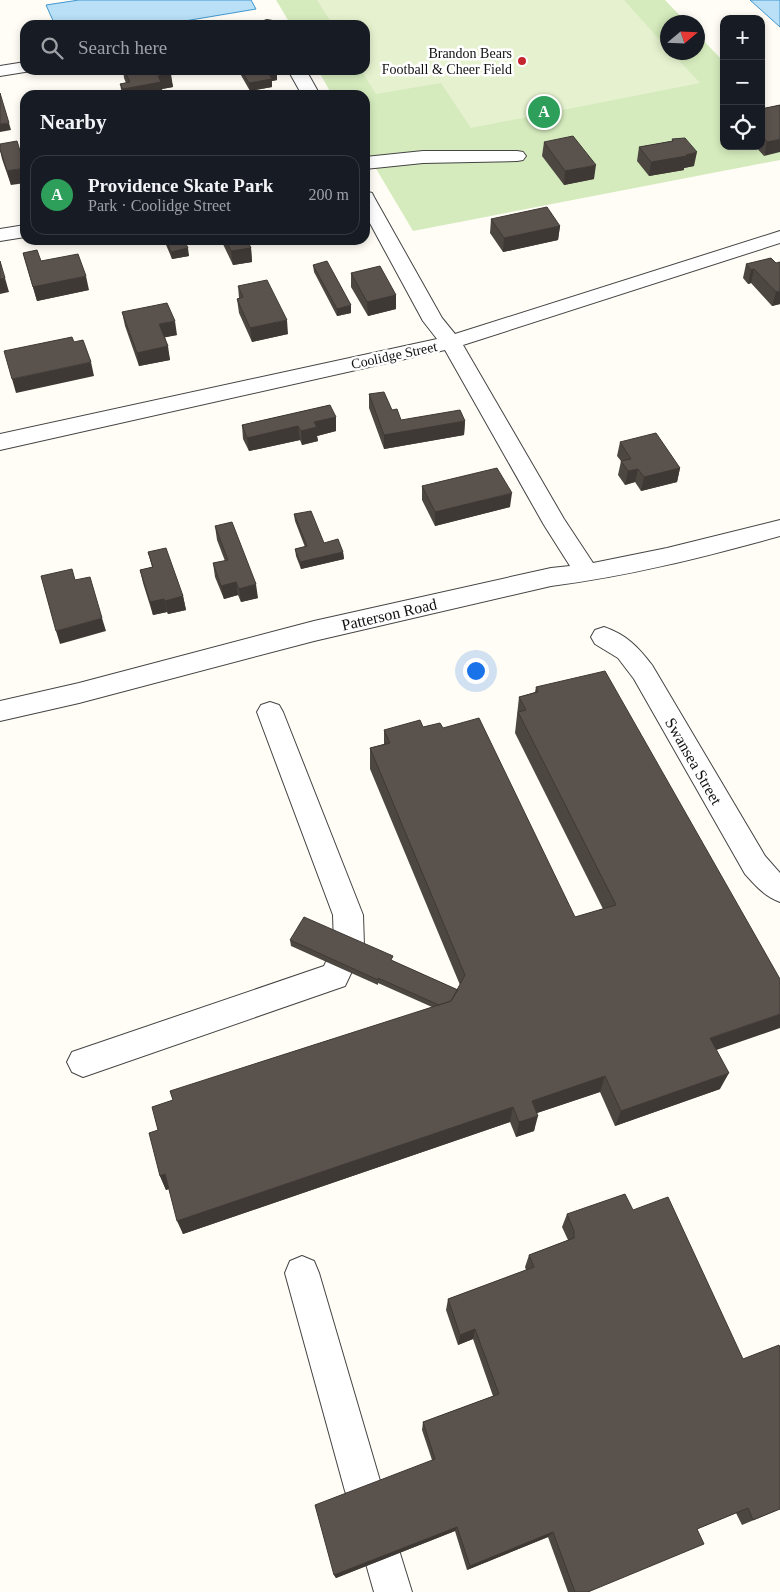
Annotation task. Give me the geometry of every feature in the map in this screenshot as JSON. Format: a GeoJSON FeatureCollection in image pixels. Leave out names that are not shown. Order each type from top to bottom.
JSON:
{"type":"FeatureCollection","features":[{"type":"Feature","properties":{"kind":"street"},"geometry":{"type":"LineString","coordinates":[[0,71],[20,68]]}},
{"type":"Feature","properties":{"kind":"street"},"geometry":{"type":"LineString","coordinates":[[300,75],[308,90]]}},
{"type":"Feature","properties":{"kind":"street"},"geometry":{"type":"LineString","coordinates":[[370,162],[423,157],[517,156]]}},
{"type":"Feature","properties":{"kind":"street"},"geometry":{"type":"LineString","coordinates":[[370,206],[432,321],[451,342],[556,525],[588,573]]}},
{"type":"Feature","properties":{"kind":"street"},"geometry":{"type":"LineString","coordinates":[[0,235],[20,232]]}},
{"type":"Feature","properties":{"kind":"street","name":"Coolidge Street"},"geometry":{"type":"LineString","coordinates":[[0,442],[451,342],[780,237]]}},
{"type":"Feature","properties":{"kind":"street","name":"Patterson Road"},"geometry":{"type":"LineString","coordinates":[[0,711],[78,693],[314,631],[551,577],[588,573],[659,560],[780,528]]}},
{"type":"Feature","properties":{"kind":"street","name":"Swansea Street"},"geometry":{"type":"LineString","coordinates":[[604,637],[626,651],[643,672],[755,865],[770,882],[780,889]]}},
{"type":"Feature","properties":{"kind":"street"},"geometry":{"type":"LineString","coordinates":[[83,1062],[334,976],[349,946],[348,915],[270,712]]}},
{"type":"Feature","properties":{"kind":"street"},"geometry":{"type":"LineString","coordinates":[[302,1273],[364,1490]]}},
{"type":"Feature","properties":{"kind":"green space"},"geometry":{"type":"Polygon","coordinates":[[[276,0],[665,0],[679,15],[660,15],[660,60],[705,60],[705,42],[720,58],[720,150],[765,150],[765,106],[780,122],[780,160],[413,231],[370,158],[370,90],[329,90],[321,75],[370,75],[370,20],[288,20],[276,0]]]}},
{"type":"Feature","properties":{"kind":"green space","name":"Brandon Bears Football & Cheer Field"},"geometry":{"type":"Polygon","coordinates":[[[317,0],[624,0],[660,40],[660,60],[679,60],[700,83],[471,128],[441,83],[376,94],[364,75],[370,75],[370,20],[330,20],[317,0]]]}},
{"type":"Feature","properties":{"kind":"water"},"geometry":{"type":"Polygon","coordinates":[[[79,0],[251,0],[256,9],[191,20],[53,20],[46,5],[79,0]]]}},
{"type":"Feature","properties":{"kind":"water"},"geometry":{"type":"Polygon","coordinates":[[[750,0],[780,0],[780,27],[750,0]]]}},
{"type":"Feature","properties":{"kind":"building"},"geometry":{"type":"Polygon","coordinates":[[[126,75],[164,75],[158,76],[161,82],[123,89],[120,84],[130,82],[126,75]]]}},
{"type":"Feature","properties":{"kind":"building"},"geometry":{"type":"Polygon","coordinates":[[[244,75],[270,75],[272,79],[249,83],[244,75]]]}},
{"type":"Feature","properties":{"kind":"building"},"geometry":{"type":"Polygon","coordinates":[[[0,93],[9,123],[0,124],[0,93]]]}},
{"type":"Feature","properties":{"kind":"building"},"geometry":{"type":"Polygon","coordinates":[[[780,105],[780,139],[767,142],[765,140],[765,108],[780,105]]]}},
{"type":"Feature","properties":{"kind":"building"},"geometry":{"type":"Polygon","coordinates":[[[573,136],[596,165],[565,171],[544,142],[573,136]]]}},
{"type":"Feature","properties":{"kind":"building"},"geometry":{"type":"Polygon","coordinates":[[[685,138],[697,152],[687,156],[651,162],[639,147],[673,141],[672,139],[685,138]]]}},
{"type":"Feature","properties":{"kind":"building"},"geometry":{"type":"Polygon","coordinates":[[[17,141],[20,151],[20,169],[7,171],[0,144],[17,141]]]}},
{"type":"Feature","properties":{"kind":"building"},"geometry":{"type":"Polygon","coordinates":[[[547,207],[560,226],[504,238],[491,219],[547,207]]]}},
{"type":"Feature","properties":{"kind":"building"},"geometry":{"type":"Polygon","coordinates":[[[168,245],[186,245],[188,248],[171,252],[168,245]]]}},
{"type":"Feature","properties":{"kind":"building"},"geometry":{"type":"Polygon","coordinates":[[[228,245],[250,245],[251,248],[231,251],[228,245]]]}},
{"type":"Feature","properties":{"kind":"building"},"geometry":{"type":"Polygon","coordinates":[[[37,250],[41,261],[78,254],[86,276],[33,287],[23,253],[37,250]]]}},
{"type":"Feature","properties":{"kind":"building"},"geometry":{"type":"Polygon","coordinates":[[[771,258],[776,263],[780,262],[780,291],[776,292],[754,269],[751,270],[746,264],[771,258]]]}},
{"type":"Feature","properties":{"kind":"building"},"geometry":{"type":"Polygon","coordinates":[[[0,261],[5,278],[0,279],[0,261]]]}},
{"type":"Feature","properties":{"kind":"building"},"geometry":{"type":"Polygon","coordinates":[[[327,261],[351,305],[337,309],[313,265],[327,261]]]}},
{"type":"Feature","properties":{"kind":"building"},"geometry":{"type":"Polygon","coordinates":[[[380,266],[396,295],[367,302],[351,273],[380,266]]]}},
{"type":"Feature","properties":{"kind":"building"},"geometry":{"type":"Polygon","coordinates":[[[267,280],[287,320],[250,328],[237,299],[243,297],[238,286],[267,280]]]}},
{"type":"Feature","properties":{"kind":"building"},"geometry":{"type":"Polygon","coordinates":[[[167,303],[175,321],[159,324],[168,346],[137,353],[122,312],[167,303]]]}},
{"type":"Feature","properties":{"kind":"building"},"geometry":{"type":"Polygon","coordinates":[[[72,337],[74,342],[83,340],[91,362],[12,379],[4,351],[72,337]]]}},
{"type":"Feature","properties":{"kind":"building"},"geometry":{"type":"Polygon","coordinates":[[[384,392],[392,410],[397,409],[401,420],[460,410],[465,421],[384,435],[369,394],[384,392]]]}},
{"type":"Feature","properties":{"kind":"building"},"geometry":{"type":"Polygon","coordinates":[[[330,405],[336,417],[314,422],[317,427],[301,431],[298,426],[247,438],[242,425],[330,405]]]}},
{"type":"Feature","properties":{"kind":"building"},"geometry":{"type":"Polygon","coordinates":[[[656,433],[680,468],[644,477],[638,469],[628,471],[621,461],[631,459],[620,442],[656,433]]]}},
{"type":"Feature","properties":{"kind":"building"},"geometry":{"type":"Polygon","coordinates":[[[497,468],[512,493],[435,512],[422,486],[497,468]]]}},
{"type":"Feature","properties":{"kind":"building"},"geometry":{"type":"Polygon","coordinates":[[[311,511],[324,543],[338,539],[343,552],[300,562],[295,549],[307,546],[294,514],[311,511]]]}},
{"type":"Feature","properties":{"kind":"building"},"geometry":{"type":"Polygon","coordinates":[[[232,522],[256,584],[239,589],[236,582],[221,586],[213,563],[228,560],[215,526],[232,522]]]}},
{"type":"Feature","properties":{"kind":"building"},"geometry":{"type":"Polygon","coordinates":[[[166,548],[183,596],[165,601],[164,599],[150,602],[140,570],[153,567],[148,552],[166,548]]]}},
{"type":"Feature","properties":{"kind":"building"},"geometry":{"type":"Polygon","coordinates":[[[72,569],[75,580],[90,577],[102,618],[56,631],[41,576],[72,569]]]}},
{"type":"Feature","properties":{"kind":"building"},"geometry":{"type":"Polygon","coordinates":[[[605,671],[780,979],[780,1014],[710,1038],[729,1073],[621,1111],[605,1076],[532,1101],[538,1116],[519,1122],[513,1107],[177,1221],[165,1174],[160,1176],[149,1133],[158,1130],[152,1107],[173,1100],[170,1091],[451,1001],[465,975],[370,748],[390,743],[384,730],[420,720],[423,727],[440,723],[443,728],[479,718],[575,917],[616,905],[518,712],[526,710],[519,697],[538,692],[536,687],[605,671]]]}},
{"type":"Feature","properties":{"kind":"building"},"geometry":{"type":"Polygon","coordinates":[[[304,917],[393,956],[391,960],[458,990],[451,1001],[439,1005],[290,940],[304,917]]]}},
{"type":"Feature","properties":{"kind":"building"},"geometry":{"type":"Polygon","coordinates":[[[625,1194],[633,1210],[668,1197],[743,1359],[779,1345],[780,1509],[753,1520],[748,1508],[697,1529],[704,1544],[588,1592],[575,1592],[553,1532],[470,1566],[457,1527],[334,1575],[315,1505],[435,1459],[423,1422],[499,1394],[475,1329],[460,1335],[448,1299],[534,1267],[529,1255],[574,1238],[574,1231],[567,1214],[625,1194]]]}},
{"type":"Feature","properties":{"kind":"place","name":"Brandon Bears Football & Cheer Field"},"geometry":{"type":"Point","coordinates":[522,61]}},
{"type":"Feature","properties":{"kind":"place","name":"Providence Skate Park"},"geometry":{"type":"Point","coordinates":[544,112]}}]}
